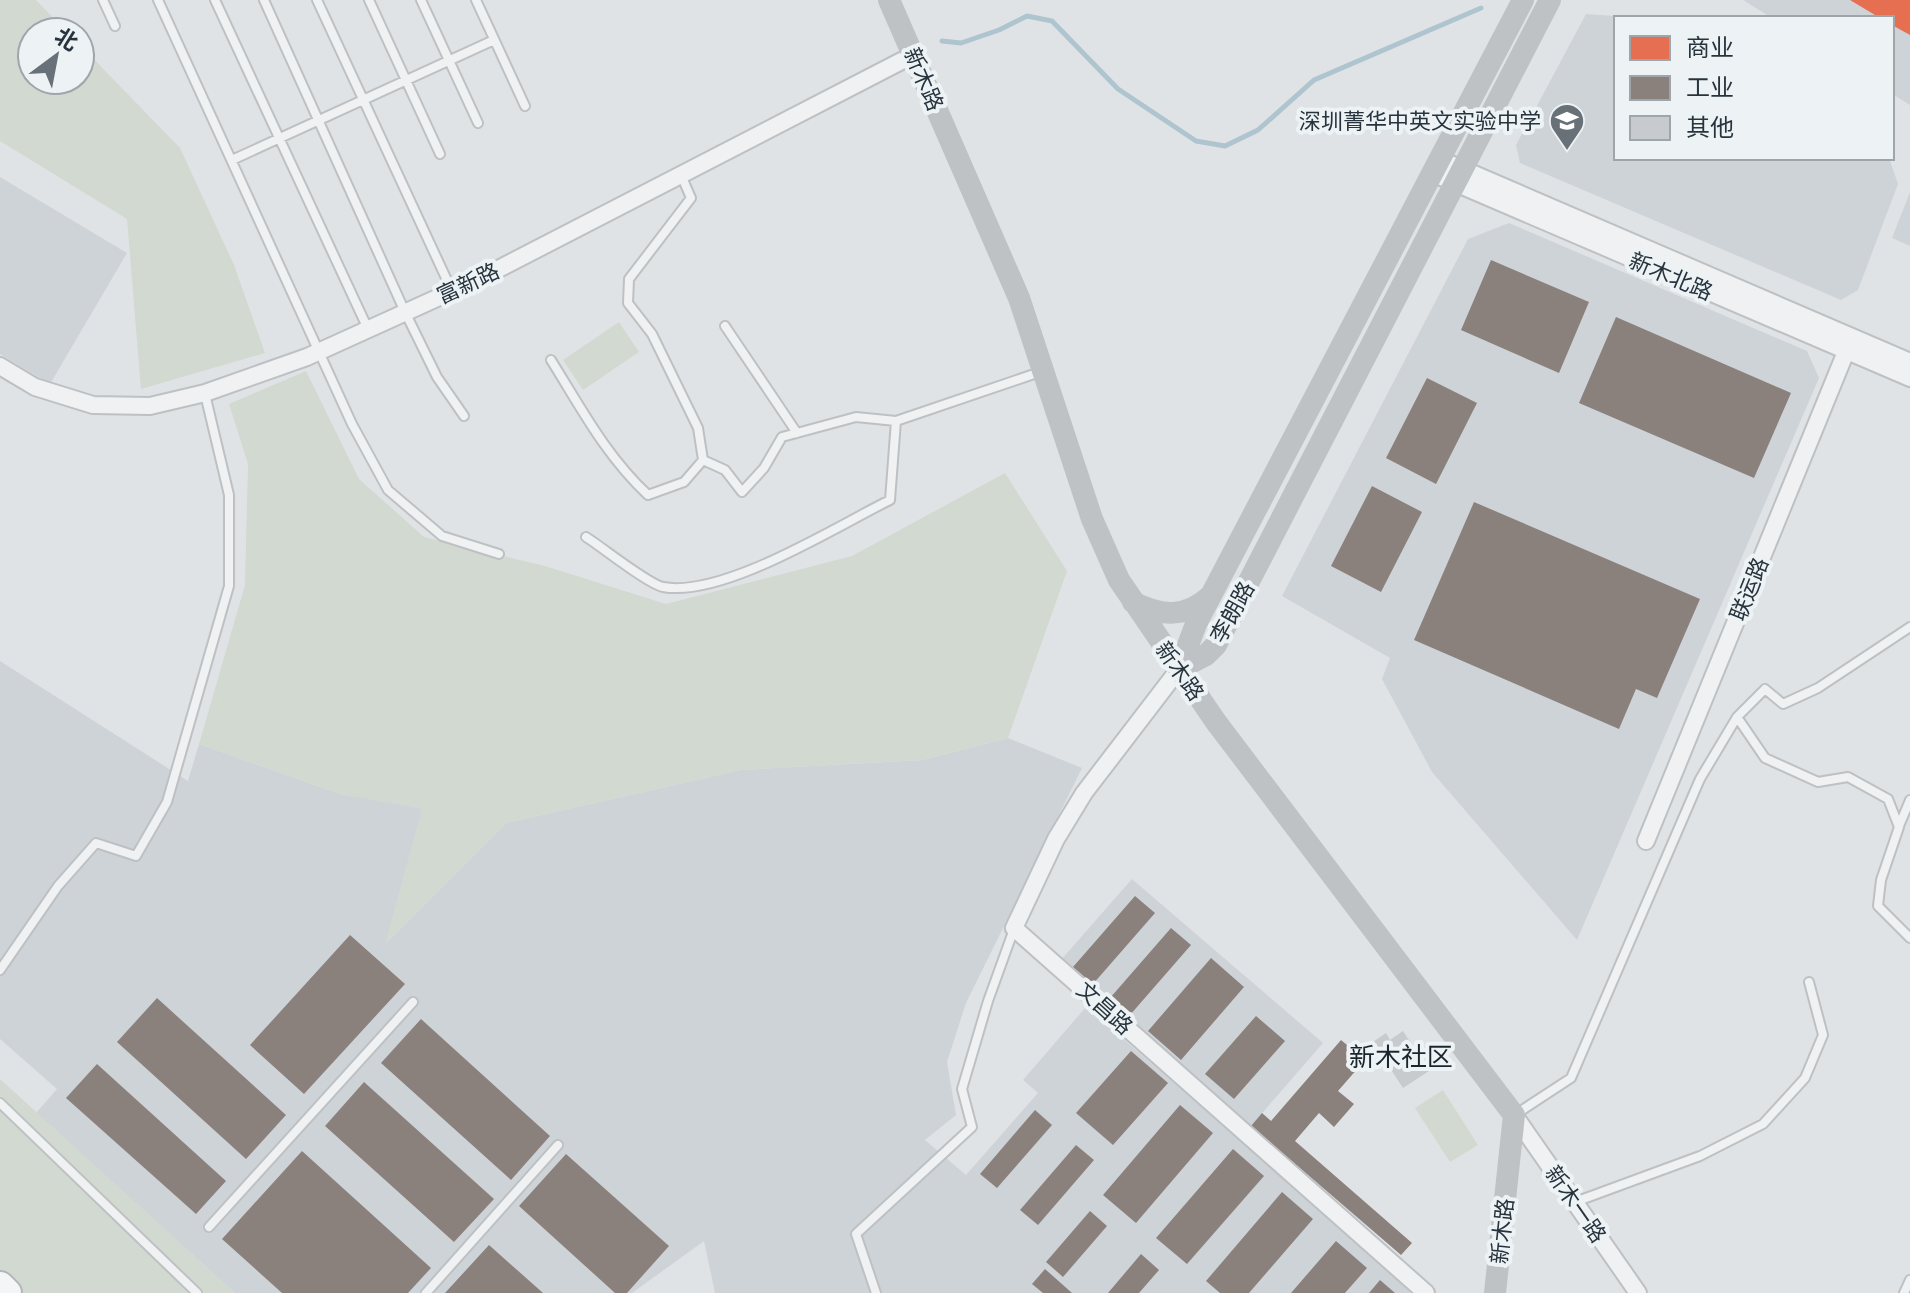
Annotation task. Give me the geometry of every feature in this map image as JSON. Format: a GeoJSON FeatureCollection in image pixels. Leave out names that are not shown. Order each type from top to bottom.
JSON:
{"type":"FeatureCollection","features":[{"type":"Feature","properties":{"kind":"highway"},"geometry":{"type":"LineString","coordinates":[[0,1286],[7,1293]]}},
{"type":"Feature","properties":{"kind":"street","name":"新木路"},"geometry":{"type":"LineString","coordinates":[[889,0],[1019,298],[1092,519],[1104,549],[1133,602],[1179,669],[1514,1115],[1495,1293]]}},
{"type":"Feature","properties":{"kind":"street","name":"李朗路"},"geometry":{"type":"LineString","coordinates":[[1179,669],[1189,639],[1211,596],[1523,0]]}},
{"type":"Feature","properties":{"kind":"street","name":"李朗路"},"geometry":{"type":"LineString","coordinates":[[1179,669],[1206,655],[1216,645],[1550,0]]}},
{"type":"Feature","properties":{"kind":"street","name":"富新路"},"geometry":{"type":"LineString","coordinates":[[0,366],[35,387],[93,405],[150,406],[205,393],[321,350],[452,291],[913,55]]}},
{"type":"Feature","properties":{"kind":"street","name":"新木北路"},"geometry":{"type":"LineString","coordinates":[[1436,166],[1850,344],[1910,378]]}},
{"type":"Feature","properties":{"kind":"street","name":"新木北路"},"geometry":{"type":"LineString","coordinates":[[1850,344],[1910,362]]}},
{"type":"Feature","properties":{"kind":"street","name":"联运路"},"geometry":{"type":"LineString","coordinates":[[1646,841],[1850,344]]}},
{"type":"Feature","properties":{"kind":"street"},"geometry":{"type":"LineString","coordinates":[[1133,602],[1150,611],[1176,614],[1201,605],[1211,596]]}},
{"type":"Feature","properties":{"kind":"street"},"geometry":{"type":"LineString","coordinates":[[1014,928],[1056,839],[1084,793],[1179,669]]}},
{"type":"Feature","properties":{"kind":"street","name":"文昌路"},"geometry":{"type":"LineString","coordinates":[[1014,928],[1426,1293]]}},
{"type":"Feature","properties":{"kind":"street","name":"新木一路"},"geometry":{"type":"LineString","coordinates":[[1514,1115],[1638,1293]]}},
{"type":"Feature","properties":{"kind":"lane"},"geometry":{"type":"LineString","coordinates":[[103,0],[115,26]]}},
{"type":"Feature","properties":{"kind":"lane"},"geometry":{"type":"LineString","coordinates":[[158,0],[321,350],[352,424],[388,490],[442,536],[499,554]]}},
{"type":"Feature","properties":{"kind":"lane"},"geometry":{"type":"LineString","coordinates":[[215,0],[368,329]]}},
{"type":"Feature","properties":{"kind":"lane"},"geometry":{"type":"LineString","coordinates":[[264,0],[405,312],[437,377],[464,416]]}},
{"type":"Feature","properties":{"kind":"lane"},"geometry":{"type":"LineString","coordinates":[[317,0],[452,291]]}},
{"type":"Feature","properties":{"kind":"lane"},"geometry":{"type":"LineString","coordinates":[[369,0],[440,154]]}},
{"type":"Feature","properties":{"kind":"lane"},"geometry":{"type":"LineString","coordinates":[[421,0],[478,123]]}},
{"type":"Feature","properties":{"kind":"lane"},"geometry":{"type":"LineString","coordinates":[[476,0],[525,106]]}},
{"type":"Feature","properties":{"kind":"lane"},"geometry":{"type":"LineString","coordinates":[[232,160],[494,40]]}},
{"type":"Feature","properties":{"kind":"lane"},"geometry":{"type":"LineString","coordinates":[[551,360],[593,431],[626,475],[648,495],[684,482],[703,460],[698,428],[652,334],[628,303],[629,279],[691,198],[681,175]]}},
{"type":"Feature","properties":{"kind":"lane"},"geometry":{"type":"LineString","coordinates":[[725,326],[797,433]]}},
{"type":"Feature","properties":{"kind":"lane"},"geometry":{"type":"LineString","coordinates":[[703,460],[725,470],[742,492],[764,468],[782,437],[856,417],[896,421],[1045,371]]}},
{"type":"Feature","properties":{"kind":"lane"},"geometry":{"type":"LineString","coordinates":[[0,970],[58,886],[96,843],[136,856],[167,802],[229,586],[229,495],[205,393]]}},
{"type":"Feature","properties":{"kind":"lane"},"geometry":{"type":"LineString","coordinates":[[586,537],[661,587],[708,586],[805,544],[890,500],[896,421]]}},
{"type":"Feature","properties":{"kind":"lane"},"geometry":{"type":"LineString","coordinates":[[1514,1115],[1571,1078],[1700,779],[1737,717],[1765,689],[1783,704],[1818,688],[1910,627]]}},
{"type":"Feature","properties":{"kind":"lane"},"geometry":{"type":"LineString","coordinates":[[1737,717],[1765,758],[1818,782],[1848,777],[1888,799],[1899,827]]}},
{"type":"Feature","properties":{"kind":"lane"},"geometry":{"type":"LineString","coordinates":[[1910,800],[1881,880],[1878,906],[1910,938]]}},
{"type":"Feature","properties":{"kind":"lane"},"geometry":{"type":"LineString","coordinates":[[876,1293],[856,1234],[972,1127],[962,1089],[1014,928]]}},
{"type":"Feature","properties":{"kind":"lane"},"geometry":{"type":"LineString","coordinates":[[1574,1202],[1700,1156],[1763,1124],[1805,1078],[1823,1035],[1809,982]]}},
{"type":"Feature","properties":{"kind":"lane"},"geometry":{"type":"LineString","coordinates":[[209,1227],[413,1002]]}},
{"type":"Feature","properties":{"kind":"lane"},"geometry":{"type":"LineString","coordinates":[[0,1103],[197,1293]]}},
{"type":"Feature","properties":{"kind":"lane"},"geometry":{"type":"LineString","coordinates":[[426,1293],[558,1145]]}},
{"type":"Feature","properties":{"kind":"lane"},"geometry":{"type":"LineString","coordinates":[[1904,1293],[1910,1280]]}},
{"type":"Feature","properties":{"kind":"shaded area"},"geometry":{"type":"Polygon","coordinates":[[[0,0],[36,0],[52,16],[16,16],[16,96],[96,96],[96,61],[180,148],[234,265],[265,353],[141,389],[127,219],[0,141],[0,0]]]}},
{"type":"Feature","properties":{"kind":"shaded area"},"geometry":{"type":"Polygon","coordinates":[[[1743,0],[1910,0],[1910,105],[1894,95],[1894,16],[1769,16],[1743,0]]]}},
{"type":"Feature","properties":{"kind":"shaded area","name":"深圳菁华中英文实验中学"},"geometry":{"type":"Polygon","coordinates":[[[1586,14],[1616,16],[1614,160],[1890,160],[1898,184],[1858,290],[1841,300],[1520,163],[1516,145],[1586,14]]]}},
{"type":"Feature","properties":{"kind":"shaded area"},"geometry":{"type":"Polygon","coordinates":[[[0,177],[127,253],[50,384],[0,354],[0,177]]]}},
{"type":"Feature","properties":{"kind":"shaded area"},"geometry":{"type":"Polygon","coordinates":[[[1910,192],[1910,246],[1892,238],[1910,192]]]}},
{"type":"Feature","properties":{"kind":"shaded area"},"geometry":{"type":"Polygon","coordinates":[[[1509,223],[1807,351],[1819,378],[1577,940],[1432,772],[1382,679],[1390,658],[1282,596],[1468,239],[1509,223]]]}},
{"type":"Feature","properties":{"kind":"shaded area"},"geometry":{"type":"Polygon","coordinates":[[[619,322],[639,352],[583,390],[563,360],[619,322]]]}},
{"type":"Feature","properties":{"kind":"shaded area"},"geometry":{"type":"Polygon","coordinates":[[[306,371],[359,479],[424,537],[545,566],[666,604],[852,556],[1005,473],[1067,571],[1008,738],[922,760],[741,770],[506,823],[385,944],[422,809],[340,794],[199,744],[245,585],[248,464],[229,404],[306,371]]]}},
{"type":"Feature","properties":{"kind":"shaded area"},"geometry":{"type":"Polygon","coordinates":[[[0,661],[188,781],[199,744],[340,794],[423,808],[386,943],[506,823],[741,770],[922,760],[1008,738],[1082,768],[966,1003],[947,1062],[956,1115],[925,1140],[966,1175],[1038,1093],[1023,1080],[1086,1007],[1417,1293],[715,1293],[704,1241],[632,1293],[235,1293],[36,1113],[57,1089],[0,1039],[0,661]]]}},
{"type":"Feature","properties":{"kind":"shaded area"},"geometry":{"type":"Polygon","coordinates":[[[1132,879],[1323,1043],[1251,1126],[1060,961],[1132,879]]]}},
{"type":"Feature","properties":{"kind":"shaded area"},"geometry":{"type":"Polygon","coordinates":[[[0,1079],[235,1293],[0,1293],[0,1079]]]}},
{"type":"Feature","properties":{"kind":"shaded area"},"geometry":{"type":"Polygon","coordinates":[[[1443,1090],[1478,1145],[1450,1162],[1415,1108],[1443,1090]]]}},
{"type":"Feature","properties":{"kind":"building: 商业"},"geometry":{"type":"Polygon","coordinates":[[[1850,0],[1910,0],[1910,35],[1894,26],[1894,16],[1877,16],[1850,0]]]}},
{"type":"Feature","properties":{"kind":"building: 工业"},"geometry":{"type":"Polygon","coordinates":[[[1491,260],[1589,302],[1559,373],[1461,330],[1491,260]]]}},
{"type":"Feature","properties":{"kind":"building: 工业"},"geometry":{"type":"Polygon","coordinates":[[[1616,317],[1791,393],[1754,478],[1579,403],[1616,317]]]}},
{"type":"Feature","properties":{"kind":"building: 工业"},"geometry":{"type":"Polygon","coordinates":[[[1427,378],[1477,403],[1436,484],[1386,458],[1427,378]]]}},
{"type":"Feature","properties":{"kind":"building: 工业"},"geometry":{"type":"Polygon","coordinates":[[[1372,486],[1422,512],[1381,592],[1331,566],[1372,486]]]}},
{"type":"Feature","properties":{"kind":"building: 工业"},"geometry":{"type":"Polygon","coordinates":[[[1474,502],[1700,599],[1657,698],[1636,689],[1619,729],[1414,640],[1474,502]]]}},
{"type":"Feature","properties":{"kind":"building: 工业"},"geometry":{"type":"Polygon","coordinates":[[[1135,896],[1155,913],[1093,984],[1073,967],[1135,896]]]}},
{"type":"Feature","properties":{"kind":"building: 工业"},"geometry":{"type":"Polygon","coordinates":[[[1171,928],[1191,945],[1130,1015],[1110,998],[1171,928]]]}},
{"type":"Feature","properties":{"kind":"building: 工业"},"geometry":{"type":"Polygon","coordinates":[[[350,935],[405,984],[304,1094],[250,1045],[350,935]]]}},
{"type":"Feature","properties":{"kind":"building: 工业"},"geometry":{"type":"Polygon","coordinates":[[[1211,958],[1244,987],[1181,1060],[1148,1031],[1211,958]]]}},
{"type":"Feature","properties":{"kind":"building: 工业"},"geometry":{"type":"Polygon","coordinates":[[[157,998],[286,1115],[246,1159],[117,1042],[157,998]]]}},
{"type":"Feature","properties":{"kind":"building: 工业"},"geometry":{"type":"Polygon","coordinates":[[[1256,1016],[1285,1041],[1234,1099],[1205,1074],[1256,1016]]]}},
{"type":"Feature","properties":{"kind":"building: 工业"},"geometry":{"type":"Polygon","coordinates":[[[421,1019],[550,1136],[511,1180],[381,1063],[421,1019]]]}},
{"type":"Feature","properties":{"kind":"building: 工业"},"geometry":{"type":"Polygon","coordinates":[[[1341,1040],[1365,1060],[1338,1091],[1354,1104],[1334,1127],[1319,1113],[1295,1141],[1412,1243],[1401,1255],[1251,1126],[1262,1113],[1271,1121],[1341,1040]]]}},
{"type":"Feature","properties":{"kind":"building: 工业"},"geometry":{"type":"Polygon","coordinates":[[[1131,1051],[1168,1083],[1113,1145],[1076,1113],[1131,1051]]]}},
{"type":"Feature","properties":{"kind":"building: 工业"},"geometry":{"type":"Polygon","coordinates":[[[97,1064],[226,1181],[196,1214],[66,1098],[97,1064]]]}},
{"type":"Feature","properties":{"kind":"building: 工业"},"geometry":{"type":"Polygon","coordinates":[[[364,1082],[494,1199],[454,1242],[325,1126],[364,1082]]]}},
{"type":"Feature","properties":{"kind":"building: 工业"},"geometry":{"type":"Polygon","coordinates":[[[1180,1105],[1213,1133],[1136,1223],[1103,1195],[1180,1105]]]}},
{"type":"Feature","properties":{"kind":"building: 工业"},"geometry":{"type":"Polygon","coordinates":[[[1035,1110],[1052,1125],[997,1188],[980,1174],[1035,1110]]]}},
{"type":"Feature","properties":{"kind":"building: 工业"},"geometry":{"type":"Polygon","coordinates":[[[1076,1145],[1094,1160],[1038,1225],[1020,1210],[1076,1145]]]}},
{"type":"Feature","properties":{"kind":"building: 工业"},"geometry":{"type":"Polygon","coordinates":[[[1233,1149],[1264,1176],[1187,1264],[1156,1238],[1233,1149]]]}},
{"type":"Feature","properties":{"kind":"building: 工业"},"geometry":{"type":"Polygon","coordinates":[[[302,1151],[431,1268],[408,1293],[282,1293],[222,1239],[302,1151]]]}},
{"type":"Feature","properties":{"kind":"building: 工业"},"geometry":{"type":"Polygon","coordinates":[[[566,1154],[669,1246],[627,1293],[615,1293],[519,1206],[566,1154]]]}},
{"type":"Feature","properties":{"kind":"building: 工业"},"geometry":{"type":"Polygon","coordinates":[[[1282,1192],[1313,1219],[1249,1293],[1220,1293],[1206,1281],[1282,1192]]]}},
{"type":"Feature","properties":{"kind":"building: 工业"},"geometry":{"type":"Polygon","coordinates":[[[1090,1211],[1107,1226],[1063,1277],[1046,1262],[1090,1211]]]}},
{"type":"Feature","properties":{"kind":"building: 工业"},"geometry":{"type":"Polygon","coordinates":[[[1336,1241],[1367,1268],[1345,1293],[1291,1293],[1336,1241]]]}},
{"type":"Feature","properties":{"kind":"building: 工业"},"geometry":{"type":"Polygon","coordinates":[[[489,1245],[543,1293],[445,1293],[489,1245]]]}},
{"type":"Feature","properties":{"kind":"building: 工业"},"geometry":{"type":"Polygon","coordinates":[[[1141,1254],[1159,1270],[1139,1293],[1108,1293],[1141,1254]]]}},
{"type":"Feature","properties":{"kind":"building: 工业"},"geometry":{"type":"Polygon","coordinates":[[[1045,1269],[1072,1293],[1043,1293],[1032,1284],[1045,1269]]]}},
{"type":"Feature","properties":{"kind":"building: 工业"},"geometry":{"type":"Polygon","coordinates":[[[1380,1280],[1395,1293],[1369,1293],[1380,1280]]]}},
{"type":"Feature","properties":{"kind":"building: 其他"},"geometry":{"type":"Polygon","coordinates":[[[1403,1031],[1429,1071],[1403,1088],[1373,1042],[1386,1033],[1390,1040],[1403,1031]]]}},
{"type":"Feature","properties":{"kind":"waterway"},"geometry":{"type":"LineString","coordinates":[[942,41],[961,43],[1027,16],[1052,21],[1118,89],[1196,141],[1225,146],[1258,130],[1314,80],[1481,8]]}},
{"type":"Feature","properties":{"kind":"place","name":"深圳菁华中英文实验中学"},"geometry":{"type":"Point","coordinates":[1567,152]}},
{"type":"Feature","properties":{"kind":"district","name":"新木社区"},"geometry":{"type":"Point","coordinates":[1401,1057]}}]}
